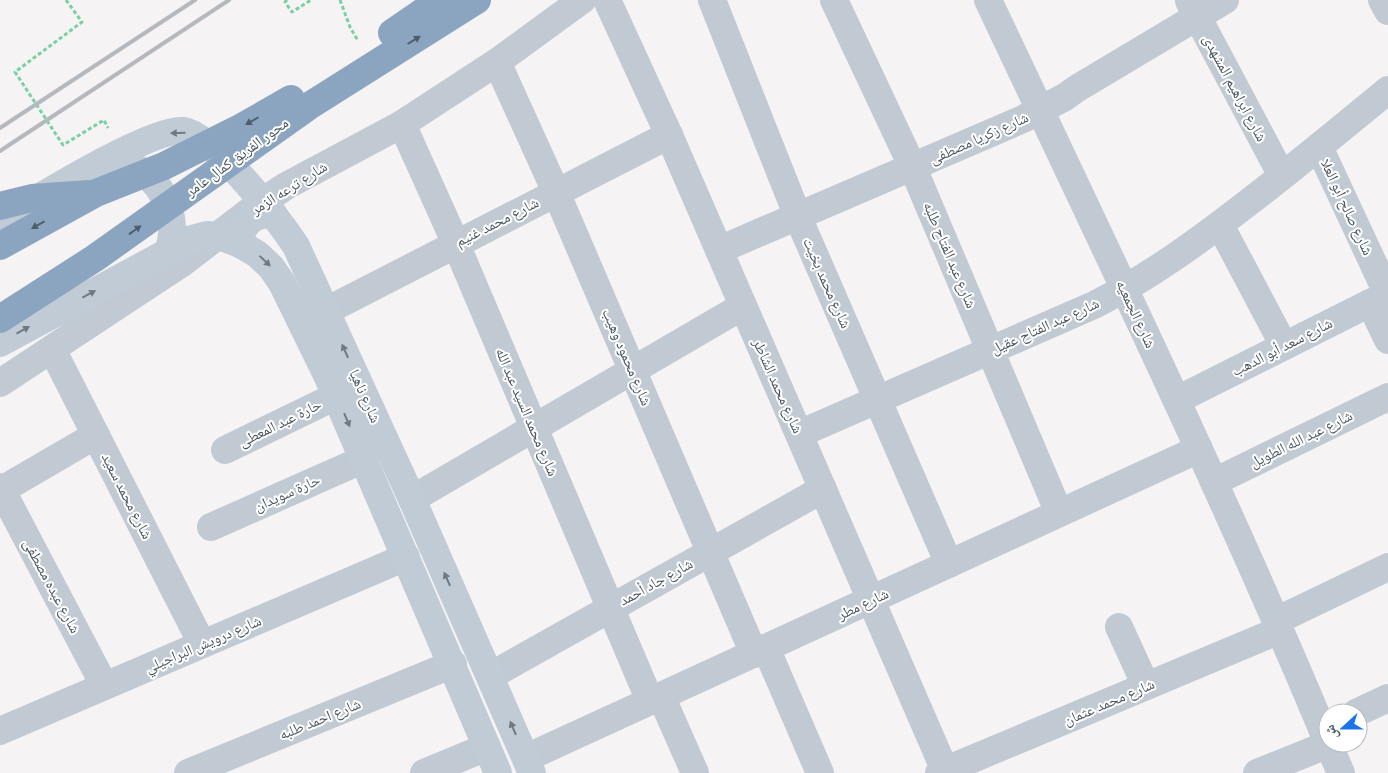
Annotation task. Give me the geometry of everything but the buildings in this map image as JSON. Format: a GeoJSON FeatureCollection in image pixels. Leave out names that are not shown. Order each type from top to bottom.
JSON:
{"type":"FeatureCollection","features":[{"type":"Feature","properties":{"kind":"highway","name":"محور الفريق كمال عامر"},"geometry":{"type":"LineString","coordinates":[[0,246],[96,193],[164,166],[242,127],[306,91],[440,0]]}},
{"type":"Feature","properties":{"kind":"highway","name":"محور الفريق كمال عامر"},"geometry":{"type":"LineString","coordinates":[[0,319],[95,258],[309,106],[477,0]]}},
{"type":"Feature","properties":{"kind":"highway"},"geometry":{"type":"LineString","coordinates":[[0,206],[32,198],[96,193]]}},
{"type":"Feature","properties":{"kind":"main road","name":"شارع ناهيا"},"geometry":{"type":"LineString","coordinates":[[0,221],[106,161],[157,137],[183,131],[197,136],[214,148],[268,208],[296,246],[412,499],[529,766]]}},
{"type":"Feature","properties":{"kind":"main road"},"geometry":{"type":"LineString","coordinates":[[106,161],[128,165],[146,174],[160,190],[170,209],[173,230],[168,251]]}},
{"type":"Feature","properties":{"kind":"main road"},"geometry":{"type":"LineString","coordinates":[[0,343],[192,239],[207,235],[229,240],[240,236],[247,222],[268,208]]}},
{"type":"Feature","properties":{"kind":"main road","name":"شارع ناهيا"},"geometry":{"type":"LineString","coordinates":[[229,240],[257,254],[271,267],[282,283],[364,459],[498,773]]}},
{"type":"Feature","properties":{"kind":"street","name":"شارع ترعه الزمر"},"geometry":{"type":"LineString","coordinates":[[268,208],[286,186],[402,124],[497,62],[582,0]]}},
{"type":"Feature","properties":{"kind":"street","name":"شارع محمد الشاطر"},"geometry":{"type":"LineString","coordinates":[[607,0],[669,135],[871,600],[943,772]]}},
{"type":"Feature","properties":{"kind":"street","name":"شارع محمد بخيت"},"geometry":{"type":"LineString","coordinates":[[712,0],[798,217],[949,564]]}},
{"type":"Feature","properties":{"kind":"street","name":"شارع عبد الفتاح طلبه"},"geometry":{"type":"LineString","coordinates":[[834,0],[913,168],[1059,513]]}},
{"type":"Feature","properties":{"kind":"street","name":"شارع الجمعيه"},"geometry":{"type":"LineString","coordinates":[[988,0],[1200,449],[1318,717]]}},
{"type":"Feature","properties":{"kind":"street","name":"شارع زكريا مصطفى"},"geometry":{"type":"LineString","coordinates":[[719,250],[1005,128],[1065,97],[1193,8],[1225,0]]}},
{"type":"Feature","properties":{"kind":"street","name":"شارع ابراهيم المشهدى"},"geometry":{"type":"LineString","coordinates":[[1193,8],[1282,176]]}},
{"type":"Feature","properties":{"kind":"street","name":"شارع محمود وهيب"},"geometry":{"type":"LineString","coordinates":[[497,62],[556,192],[710,552],[820,773]]}},
{"type":"Feature","properties":{"kind":"street","name":"شارع عبد الفتاح عقيل"},"geometry":{"type":"LineString","coordinates":[[799,434],[1094,305],[1125,289],[1220,224],[1319,147],[1388,90]]}},
{"type":"Feature","properties":{"kind":"street","name":"شارع محمد السيد عبد الله"},"geometry":{"type":"LineString","coordinates":[[402,124],[456,244],[611,608],[695,773]]}},
{"type":"Feature","properties":{"kind":"street","name":"شارع محمد غنيم"},"geometry":{"type":"LineString","coordinates":[[326,311],[669,135]]}},
{"type":"Feature","properties":{"kind":"street","name":"شارع صالح أبو العلا"},"geometry":{"type":"LineString","coordinates":[[1319,147],[1382,298],[1388,340]]}},
{"type":"Feature","properties":{"kind":"street"},"geometry":{"type":"LineString","coordinates":[[1220,224],[1284,346]]}},
{"type":"Feature","properties":{"kind":"street"},"geometry":{"type":"LineString","coordinates":[[0,383],[145,289],[229,240]]}},
{"type":"Feature","properties":{"kind":"street","name":"شارع سعد أبو الدهب"},"geometry":{"type":"LineString","coordinates":[[1177,400],[1382,298]]}},
{"type":"Feature","properties":{"kind":"street"},"geometry":{"type":"LineString","coordinates":[[412,499],[743,306]]}},
{"type":"Feature","properties":{"kind":"street","name":"شارع محمد سعيد"},"geometry":{"type":"LineString","coordinates":[[52,349],[202,644]]}},
{"type":"Feature","properties":{"kind":"street","name":"حارة عبد المعطى"},"geometry":{"type":"LineString","coordinates":[[225,450],[336,396]]}},
{"type":"Feature","properties":{"kind":"street","name":"شارع عبد الله الطويل"},"geometry":{"type":"LineString","coordinates":[[1214,482],[1388,397]]}},
{"type":"Feature","properties":{"kind":"street"},"geometry":{"type":"LineString","coordinates":[[1,489],[96,435]]}},
{"type":"Feature","properties":{"kind":"street","name":"شارع مطر"},"geometry":{"type":"LineString","coordinates":[[529,766],[656,699],[1200,449]]}},
{"type":"Feature","properties":{"kind":"street","name":"حارة سويدان"},"geometry":{"type":"LineString","coordinates":[[211,527],[364,459]]}},
{"type":"Feature","properties":{"kind":"street","name":"شارع عبده مصطفى"},"geometry":{"type":"LineString","coordinates":[[1,489],[104,685]]}},
{"type":"Feature","properties":{"kind":"street","name":"شارع جاد أحمد"},"geometry":{"type":"LineString","coordinates":[[490,676],[823,489]]}},
{"type":"Feature","properties":{"kind":"street","name":"شارع درويش البراجيلي"},"geometry":{"type":"LineString","coordinates":[[0,731],[406,557]]}},
{"type":"Feature","properties":{"kind":"street","name":"شارع محمد عثمان"},"geometry":{"type":"LineString","coordinates":[[943,772],[1146,686],[1278,626],[1388,567]]}},
{"type":"Feature","properties":{"kind":"street"},"geometry":{"type":"LineString","coordinates":[[1118,628],[1146,686]]}},
{"type":"Feature","properties":{"kind":"street","name":"شارع احمد طلبه"},"geometry":{"type":"LineString","coordinates":[[188,773],[452,664]]}},
{"type":"Feature","properties":{"kind":"street"},"geometry":{"type":"LineString","coordinates":[[1368,707],[1388,698]]}},
{"type":"Feature","properties":{"kind":"street"},"geometry":{"type":"LineString","coordinates":[[1257,773],[1318,742]]}},
{"type":"Feature","properties":{"kind":"street"},"geometry":{"type":"LineString","coordinates":[[424,773],[487,747]]}},
{"type":"Feature","properties":{"kind":"street","name":"شارع الجمعيه"},"geometry":{"type":"LineString","coordinates":[[1333,753],[1341,773]]}},
{"type":"Feature","properties":{"kind":"path"},"geometry":{"type":"LineString","coordinates":[[66,0],[82,22],[15,72],[63,145],[104,120]]}},
{"type":"Feature","properties":{"kind":"path"},"geometry":{"type":"LineString","coordinates":[[287,0],[284,2],[292,12],[311,0]]}},
{"type":"Feature","properties":{"kind":"railway"},"geometry":{"type":"LineString","coordinates":[[0,128],[195,0]]}},
{"type":"Feature","properties":{"kind":"railway"},"geometry":{"type":"LineString","coordinates":[[0,151],[229,0]]}}]}
